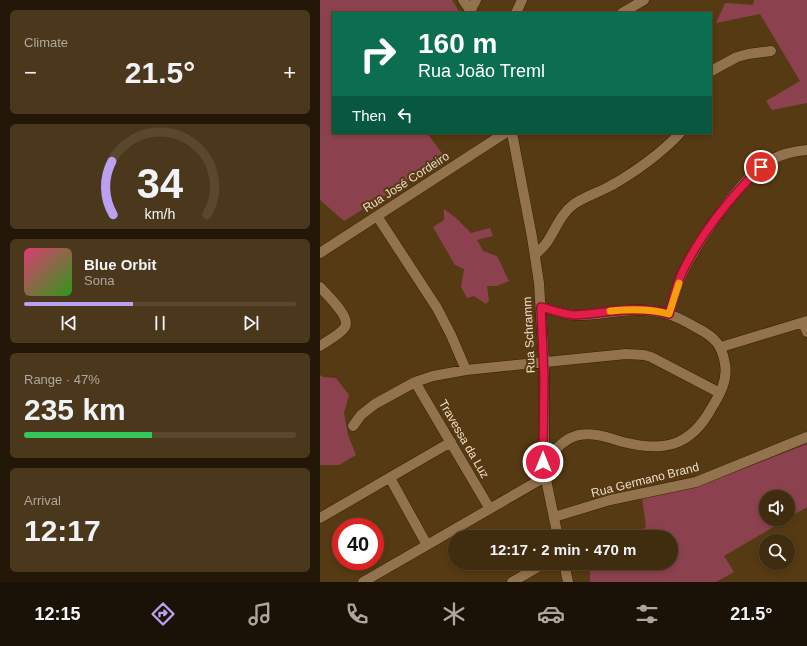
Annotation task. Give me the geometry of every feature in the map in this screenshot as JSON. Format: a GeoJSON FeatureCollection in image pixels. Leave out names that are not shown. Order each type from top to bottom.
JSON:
{"type":"FeatureCollection","features":[{"type":"Feature","properties":{"kind":"street"},"geometry":{"type":"LineString","coordinates":[[463,0],[471,12]]}},
{"type":"Feature","properties":{"kind":"street"},"geometry":{"type":"LineString","coordinates":[[471,12],[476,0]]}},
{"type":"Feature","properties":{"kind":"street"},"geometry":{"type":"LineString","coordinates":[[516,12],[522,0]]}},
{"type":"Feature","properties":{"kind":"street"},"geometry":{"type":"LineString","coordinates":[[624,12],[644,0]]}},
{"type":"Feature","properties":{"kind":"street"},"geometry":{"type":"LineString","coordinates":[[712,70],[737,57],[771,51]]}},
{"type":"Feature","properties":{"kind":"street","name":"Rua José Cordeiro"},"geometry":{"type":"LineString","coordinates":[[320,253],[504,134]]}},
{"type":"Feature","properties":{"kind":"street","name":"Rua Schramm"},"geometry":{"type":"LineString","coordinates":[[512,134],[536,255],[544,363],[543,462],[557,530]]}},
{"type":"Feature","properties":{"kind":"street"},"geometry":{"type":"LineString","coordinates":[[536,255],[549,240],[564,214],[570,208],[581,200],[611,186],[622,179],[656,154],[679,134]]}},
{"type":"Feature","properties":{"kind":"street"},"geometry":{"type":"LineString","coordinates":[[669,314],[682,274],[693,253],[722,211],[742,186],[761,167],[777,157],[807,150]]}},
{"type":"Feature","properties":{"kind":"street"},"geometry":{"type":"LineString","coordinates":[[377,216],[437,308],[451,335],[466,370]]}},
{"type":"Feature","properties":{"kind":"street"},"geometry":{"type":"LineString","coordinates":[[320,287],[342,311],[347,323],[342,330],[320,346]]}},
{"type":"Feature","properties":{"kind":"street"},"geometry":{"type":"LineString","coordinates":[[541,307],[569,315],[638,310],[663,312],[669,314],[702,330],[716,340],[721,347],[726,373],[720,394],[700,426],[690,436],[679,442],[663,446],[653,446],[634,444],[595,435],[578,435],[558,447],[543,462]]}},
{"type":"Feature","properties":{"kind":"street"},"geometry":{"type":"LineString","coordinates":[[721,347],[806,325]]}},
{"type":"Feature","properties":{"kind":"street"},"geometry":{"type":"LineString","coordinates":[[353,426],[368,409],[415,382],[433,376],[466,370],[626,354],[651,357],[720,394]]}},
{"type":"Feature","properties":{"kind":"street","name":"Travessa da Luz"},"geometry":{"type":"LineString","coordinates":[[415,382],[490,509]]}},
{"type":"Feature","properties":{"kind":"street","name":"Rua Germano Brand"},"geometry":{"type":"LineString","coordinates":[[554,517],[610,500],[696,482],[807,437]]}},
{"type":"Feature","properties":{"kind":"street"},"geometry":{"type":"LineString","coordinates":[[320,518],[450,442]]}},
{"type":"Feature","properties":{"kind":"street"},"geometry":{"type":"LineString","coordinates":[[363,582],[545,477]]}},
{"type":"Feature","properties":{"kind":"street"},"geometry":{"type":"LineString","coordinates":[[390,478],[427,545]]}},
{"type":"Feature","properties":{"kind":"street"},"geometry":{"type":"LineString","coordinates":[[512,582],[533,570]]}},
{"type":"Feature","properties":{"kind":"street"},"geometry":{"type":"LineString","coordinates":[[565,570],[568,582]]}},
{"type":"Feature","properties":{"kind":"shaded area"},"geometry":{"type":"Polygon","coordinates":[[[320,0],[452,0],[459,12],[332,12],[332,134],[428,134],[444,156],[415,177],[344,221],[320,200],[320,0]]]}},
{"type":"Feature","properties":{"kind":"shaded area"},"geometry":{"type":"Polygon","coordinates":[[[754,0],[807,0],[807,103],[772,110],[766,101],[800,81],[760,14],[716,23],[725,3],[753,5],[754,0]]]}},
{"type":"Feature","properties":{"kind":"shaded area"},"geometry":{"type":"Polygon","coordinates":[[[444,209],[456,218],[471,233],[490,228],[493,236],[477,240],[483,251],[497,256],[509,281],[497,286],[487,286],[489,301],[486,304],[474,296],[467,298],[461,287],[464,269],[455,265],[433,227],[444,220],[444,209]]]}},
{"type":"Feature","properties":{"kind":"shaded area"},"geometry":{"type":"Polygon","coordinates":[[[320,375],[323,377],[336,378],[349,395],[344,413],[348,435],[356,455],[339,465],[320,465],[320,375]]]}},
{"type":"Feature","properties":{"kind":"shaded area"},"geometry":{"type":"Polygon","coordinates":[[[807,444],[807,507],[795,514],[795,490],[759,490],[759,526],[775,526],[759,534],[759,535],[724,556],[734,572],[716,582],[590,582],[590,570],[678,570],[678,530],[641,530],[646,527],[642,497],[697,487],[807,444]]]}},
{"type":"Feature","properties":{"kind":"slow traffic"},"geometry":{"type":"LineString","coordinates":[[610,311],[638,310],[663,312],[669,314],[679,283]]}},
{"type":"Feature","properties":{"kind":"route"},"geometry":{"type":"LineString","coordinates":[[543,462],[544,378],[541,307],[569,315],[638,310],[663,312],[669,314],[678,284],[693,253],[732,198],[761,167]]}}]}
